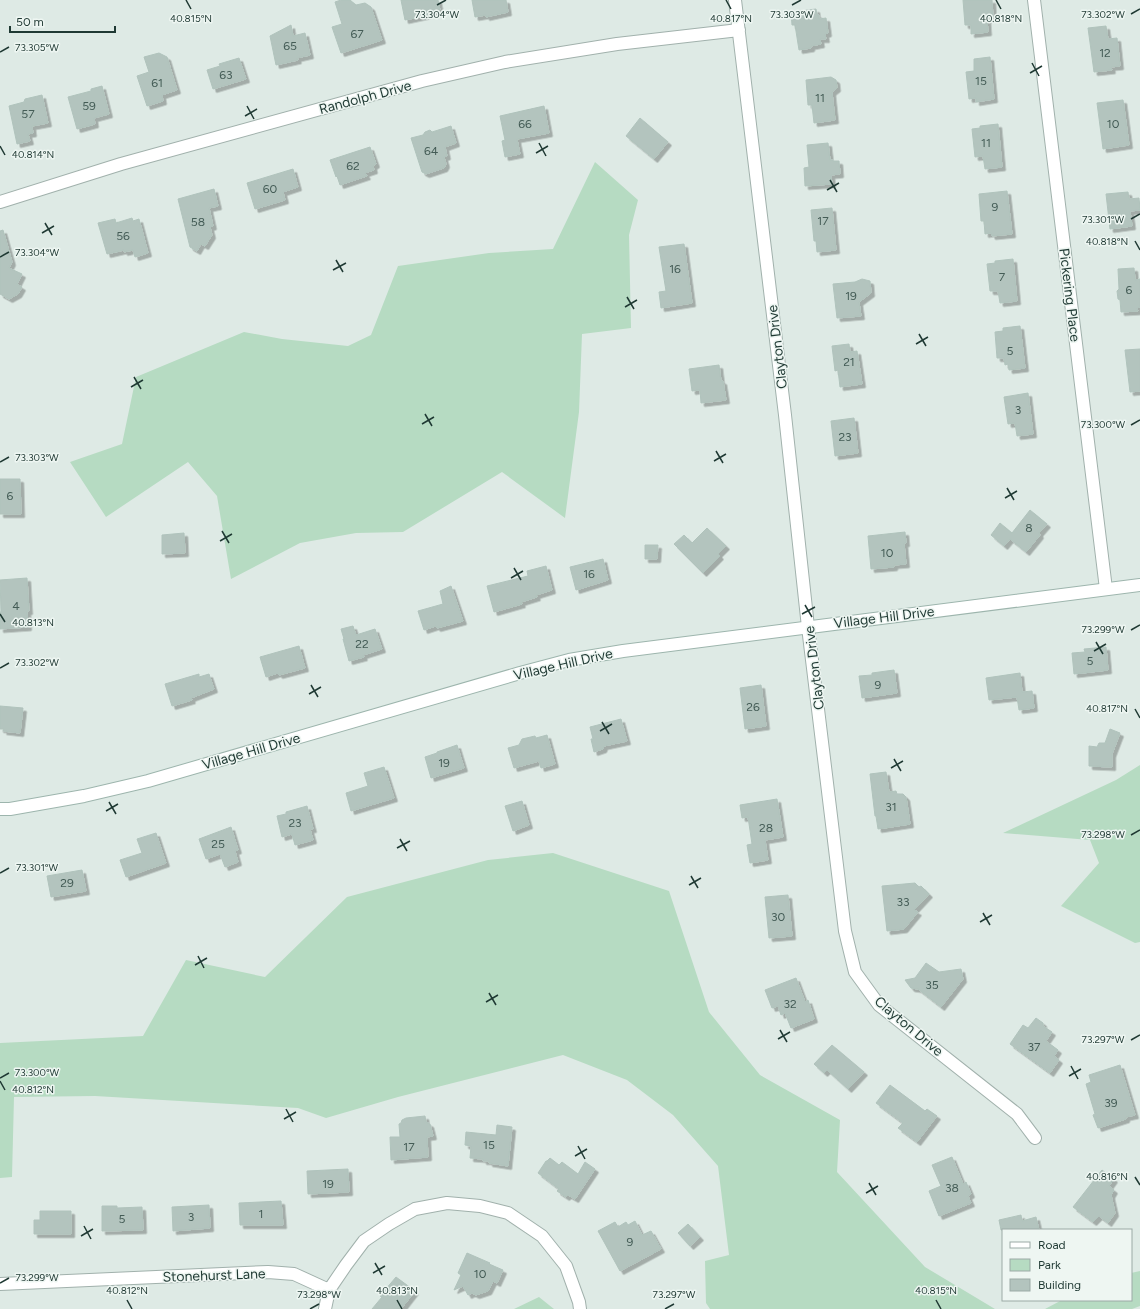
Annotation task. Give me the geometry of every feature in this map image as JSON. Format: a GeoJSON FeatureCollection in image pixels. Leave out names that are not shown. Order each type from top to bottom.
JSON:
{"type":"FeatureCollection","features":[{"type":"Feature","properties":{"kind":"street","name":"Clayton Drive"},"geometry":{"type":"LineString","coordinates":[[735,0],[845,931],[855,972],[879,1005],[1017,1114],[1035,1138]]}},
{"type":"Feature","properties":{"kind":"street","name":"Pickering Place"},"geometry":{"type":"LineString","coordinates":[[1034,0],[1106,589]]}},
{"type":"Feature","properties":{"kind":"street","name":"Randolph Drive"},"geometry":{"type":"LineString","coordinates":[[0,202],[121,164],[422,81],[498,63],[617,44],[739,30]]}},
{"type":"Feature","properties":{"kind":"street","name":"Village Hill Drive"},"geometry":{"type":"LineString","coordinates":[[0,810],[84,796],[148,781],[512,675],[569,660],[623,650],[1140,585]]}},
{"type":"Feature","properties":{"kind":"street"},"geometry":{"type":"LineString","coordinates":[[325,1309],[329,1290],[364,1241],[415,1209],[447,1203],[480,1206],[508,1213],[542,1236],[566,1266],[579,1302],[580,1309]]}},
{"type":"Feature","properties":{"kind":"street","name":"Stonehurst Lane"},"geometry":{"type":"LineString","coordinates":[[0,1284],[268,1272],[294,1274],[329,1290]]}},
{"type":"Feature","properties":{"kind":"green space"},"geometry":{"type":"Polygon","coordinates":[[[595,162],[638,200],[629,235],[631,328],[582,334],[579,412],[565,518],[502,472],[403,532],[356,533],[300,543],[231,579],[217,496],[188,462],[106,517],[70,462],[122,444],[136,377],[244,332],[282,339],[348,346],[371,335],[398,266],[489,253],[553,249],[595,162]]]}},
{"type":"Feature","properties":{"kind":"green space"},"geometry":{"type":"Polygon","coordinates":[[[1140,765],[1140,942],[1135,943],[1061,906],[1099,863],[1090,840],[1003,833],[1116,780],[1140,765]]]}},
{"type":"Feature","properties":{"kind":"green space"},"geometry":{"type":"Polygon","coordinates":[[[553,853],[669,891],[709,1012],[760,1075],[840,1120],[837,1172],[925,1267],[995,1309],[710,1309],[706,1303],[705,1261],[729,1255],[718,1166],[673,1115],[627,1080],[563,1055],[398,1097],[326,1118],[298,1108],[95,1096],[14,1097],[12,1177],[0,1178],[0,1043],[143,1036],[186,960],[265,977],[347,897],[488,860],[553,853]]]}},
{"type":"Feature","properties":{"kind":"green space"},"geometry":{"type":"Polygon","coordinates":[[[1140,1271],[1140,1306],[1132,1309],[1045,1309],[1060,1301],[1132,1301],[1132,1273],[1140,1271]]]}},
{"type":"Feature","properties":{"kind":"green space"},"geometry":{"type":"Polygon","coordinates":[[[539,1297],[554,1309],[514,1309],[539,1297]]]}},
{"type":"Feature","properties":{"kind":"building"},"geometry":{"type":"Polygon","coordinates":[[[350,0],[356,5],[365,3],[371,7],[382,40],[341,53],[332,27],[342,24],[335,2],[350,0]]]}},
{"type":"Feature","properties":{"kind":"building"},"geometry":{"type":"Polygon","coordinates":[[[401,0],[438,0],[440,10],[428,12],[428,15],[405,20],[401,0]]]}},
{"type":"Feature","properties":{"kind":"building"},"geometry":{"type":"Polygon","coordinates":[[[472,0],[506,0],[508,12],[486,17],[486,15],[475,17],[472,0]]]}},
{"type":"Feature","properties":{"kind":"building"},"geometry":{"type":"Polygon","coordinates":[[[963,0],[992,0],[993,18],[987,19],[988,32],[971,34],[971,25],[965,25],[963,0]]]}},
{"type":"Feature","properties":{"kind":"building"},"geometry":{"type":"Polygon","coordinates":[[[816,9],[819,19],[826,18],[828,33],[825,34],[826,39],[820,39],[821,44],[811,46],[811,48],[799,50],[795,25],[792,25],[791,12],[816,9]]]}},
{"type":"Feature","properties":{"kind":"building"},"geometry":{"type":"Polygon","coordinates":[[[291,25],[293,36],[305,33],[310,55],[297,58],[298,60],[276,65],[270,36],[291,25]]]}},
{"type":"Feature","properties":{"kind":"building"},"geometry":{"type":"Polygon","coordinates":[[[1106,26],[1108,39],[1117,38],[1120,66],[1111,67],[1112,70],[1094,72],[1088,28],[1106,26]]]}},
{"type":"Feature","properties":{"kind":"building"},"geometry":{"type":"Polygon","coordinates":[[[159,53],[167,57],[177,90],[162,95],[163,101],[147,106],[137,76],[149,72],[144,57],[159,53]]]}},
{"type":"Feature","properties":{"kind":"building"},"geometry":{"type":"Polygon","coordinates":[[[990,57],[994,99],[976,102],[976,98],[969,99],[966,72],[974,71],[974,59],[990,57]]]}},
{"type":"Feature","properties":{"kind":"building"},"geometry":{"type":"Polygon","coordinates":[[[239,58],[246,79],[213,89],[207,70],[220,66],[219,64],[239,58]]]}},
{"type":"Feature","properties":{"kind":"building"},"geometry":{"type":"Polygon","coordinates":[[[831,77],[836,80],[837,88],[832,92],[835,120],[814,123],[812,105],[808,105],[806,80],[831,77]]]}},
{"type":"Feature","properties":{"kind":"building"},"geometry":{"type":"Polygon","coordinates":[[[102,86],[109,114],[94,118],[95,124],[77,129],[68,97],[91,91],[91,89],[102,86]]]}},
{"type":"Feature","properties":{"kind":"building"},"geometry":{"type":"Polygon","coordinates":[[[42,95],[48,123],[32,126],[33,133],[28,134],[30,141],[17,144],[9,106],[24,102],[25,99],[42,95]]]}},
{"type":"Feature","properties":{"kind":"building"},"geometry":{"type":"Polygon","coordinates":[[[1123,100],[1129,145],[1103,149],[1097,103],[1123,100]]]}},
{"type":"Feature","properties":{"kind":"building"},"geometry":{"type":"Polygon","coordinates":[[[544,106],[549,133],[517,139],[520,154],[505,157],[502,141],[505,140],[500,116],[544,106]]]}},
{"type":"Feature","properties":{"kind":"building"},"geometry":{"type":"Polygon","coordinates":[[[640,118],[668,142],[654,159],[626,136],[640,118]]]}},
{"type":"Feature","properties":{"kind":"building"},"geometry":{"type":"Polygon","coordinates":[[[998,124],[1002,167],[985,169],[983,156],[975,157],[972,129],[980,128],[980,126],[998,124]]]}},
{"type":"Feature","properties":{"kind":"building"},"geometry":{"type":"Polygon","coordinates":[[[451,126],[456,143],[445,147],[447,156],[444,157],[446,164],[444,168],[426,174],[422,172],[411,138],[423,135],[425,132],[430,130],[432,132],[451,126]]]}},
{"type":"Feature","properties":{"kind":"building"},"geometry":{"type":"Polygon","coordinates":[[[828,143],[830,160],[839,161],[840,174],[831,175],[832,184],[805,186],[804,168],[809,167],[807,145],[828,143]]]}},
{"type":"Feature","properties":{"kind":"building"},"geometry":{"type":"Polygon","coordinates":[[[370,147],[376,164],[373,166],[374,170],[365,173],[367,176],[340,185],[330,160],[370,147]]]}},
{"type":"Feature","properties":{"kind":"building"},"geometry":{"type":"Polygon","coordinates":[[[293,169],[298,187],[283,192],[285,200],[255,209],[247,183],[293,169]]]}},
{"type":"Feature","properties":{"kind":"building"},"geometry":{"type":"Polygon","coordinates":[[[214,189],[218,206],[209,208],[213,226],[210,227],[212,235],[205,246],[201,244],[197,251],[190,247],[178,199],[214,189]]]}},
{"type":"Feature","properties":{"kind":"building"},"geometry":{"type":"Polygon","coordinates":[[[1007,191],[1012,234],[992,236],[991,233],[985,234],[984,221],[981,221],[979,194],[1007,191]]]}},
{"type":"Feature","properties":{"kind":"building"},"geometry":{"type":"Polygon","coordinates":[[[1128,192],[1129,199],[1139,198],[1140,210],[1130,211],[1132,226],[1110,229],[1106,194],[1128,192]]]}},
{"type":"Feature","properties":{"kind":"building"},"geometry":{"type":"Polygon","coordinates":[[[832,208],[836,250],[817,252],[816,241],[814,241],[811,210],[832,208]]]}},
{"type":"Feature","properties":{"kind":"building"},"geometry":{"type":"Polygon","coordinates":[[[132,218],[133,221],[139,219],[148,253],[135,257],[133,250],[124,252],[124,250],[107,254],[98,223],[115,219],[116,223],[132,218]]]}},
{"type":"Feature","properties":{"kind":"building"},"geometry":{"type":"Polygon","coordinates":[[[3,230],[12,262],[9,268],[22,274],[17,284],[22,287],[18,294],[9,299],[0,294],[0,231],[3,230]]]}},
{"type":"Feature","properties":{"kind":"building"},"geometry":{"type":"Polygon","coordinates":[[[684,244],[692,303],[661,308],[659,292],[666,291],[659,247],[684,244]]]}},
{"type":"Feature","properties":{"kind":"building"},"geometry":{"type":"Polygon","coordinates":[[[1013,259],[1017,301],[1000,303],[998,291],[990,291],[987,264],[995,263],[995,261],[1013,259]]]}},
{"type":"Feature","properties":{"kind":"building"},"geometry":{"type":"Polygon","coordinates":[[[1134,268],[1135,280],[1140,279],[1140,307],[1137,308],[1138,311],[1121,312],[1120,300],[1118,299],[1117,291],[1119,289],[1118,269],[1134,268]]]}},
{"type":"Feature","properties":{"kind":"building"},"geometry":{"type":"Polygon","coordinates":[[[862,279],[870,281],[871,293],[859,302],[861,316],[837,318],[833,284],[855,282],[862,279]]]}},
{"type":"Feature","properties":{"kind":"building"},"geometry":{"type":"Polygon","coordinates":[[[1020,326],[1025,368],[1009,370],[1008,364],[1005,365],[1004,358],[997,358],[995,332],[1003,331],[1003,328],[1020,326]]]}},
{"type":"Feature","properties":{"kind":"building"},"geometry":{"type":"Polygon","coordinates":[[[849,344],[850,352],[857,351],[862,384],[840,387],[838,370],[835,371],[832,346],[849,344]]]}},
{"type":"Feature","properties":{"kind":"building"},"geometry":{"type":"Polygon","coordinates":[[[1140,349],[1140,391],[1130,392],[1125,350],[1140,349]]]}},
{"type":"Feature","properties":{"kind":"building"},"geometry":{"type":"Polygon","coordinates":[[[719,365],[726,400],[701,403],[700,390],[692,391],[689,369],[719,365]]]}},
{"type":"Feature","properties":{"kind":"building"},"geometry":{"type":"Polygon","coordinates":[[[1028,393],[1033,434],[1017,436],[1015,423],[1008,424],[1004,397],[1028,393]]]}},
{"type":"Feature","properties":{"kind":"building"},"geometry":{"type":"Polygon","coordinates":[[[854,418],[858,453],[835,456],[831,421],[854,418]]]}},
{"type":"Feature","properties":{"kind":"building"},"geometry":{"type":"Polygon","coordinates":[[[0,479],[20,479],[21,514],[0,514],[0,479]]]}},
{"type":"Feature","properties":{"kind":"building"},"geometry":{"type":"Polygon","coordinates":[[[1030,510],[1047,524],[1026,552],[1010,539],[1004,546],[991,535],[1000,523],[1012,533],[1030,510]]]}},
{"type":"Feature","properties":{"kind":"building"},"geometry":{"type":"Polygon","coordinates":[[[707,528],[726,546],[718,554],[720,556],[703,573],[674,544],[684,535],[692,543],[707,528]]]}},
{"type":"Feature","properties":{"kind":"building"},"geometry":{"type":"Polygon","coordinates":[[[905,532],[906,543],[904,543],[906,564],[894,565],[894,567],[871,569],[868,536],[905,532]]]}},
{"type":"Feature","properties":{"kind":"building"},"geometry":{"type":"Polygon","coordinates":[[[184,533],[185,553],[162,554],[162,535],[184,533]]]}},
{"type":"Feature","properties":{"kind":"building"},"geometry":{"type":"Polygon","coordinates":[[[645,545],[658,545],[657,559],[645,559],[645,545]]]}},
{"type":"Feature","properties":{"kind":"building"},"geometry":{"type":"Polygon","coordinates":[[[603,559],[608,580],[576,590],[570,567],[603,559]]]}},
{"type":"Feature","properties":{"kind":"building"},"geometry":{"type":"Polygon","coordinates":[[[546,566],[552,590],[521,602],[522,604],[494,612],[487,586],[528,576],[527,571],[546,566]]]}},
{"type":"Feature","properties":{"kind":"building"},"geometry":{"type":"Polygon","coordinates":[[[27,578],[29,611],[27,611],[28,627],[0,629],[0,580],[27,578]]]}},
{"type":"Feature","properties":{"kind":"building"},"geometry":{"type":"Polygon","coordinates":[[[451,586],[463,621],[424,630],[418,611],[443,604],[440,591],[451,586]]]}},
{"type":"Feature","properties":{"kind":"building"},"geometry":{"type":"Polygon","coordinates":[[[353,626],[356,635],[375,629],[382,649],[363,655],[364,657],[349,661],[341,629],[353,626]]]}},
{"type":"Feature","properties":{"kind":"building"},"geometry":{"type":"Polygon","coordinates":[[[299,646],[305,668],[266,677],[260,657],[299,646]]]}},
{"type":"Feature","properties":{"kind":"building"},"geometry":{"type":"Polygon","coordinates":[[[1106,647],[1108,670],[1074,674],[1072,653],[1085,652],[1084,649],[1106,647]]]}},
{"type":"Feature","properties":{"kind":"building"},"geometry":{"type":"Polygon","coordinates":[[[894,670],[897,693],[862,698],[859,676],[872,675],[872,673],[894,670]]]}},
{"type":"Feature","properties":{"kind":"building"},"geometry":{"type":"Polygon","coordinates":[[[1020,673],[1022,692],[1032,691],[1034,708],[1019,710],[1017,697],[989,700],[986,678],[1020,673]]]}},
{"type":"Feature","properties":{"kind":"building"},"geometry":{"type":"Polygon","coordinates":[[[199,674],[199,677],[209,674],[214,689],[191,698],[192,700],[172,706],[165,684],[199,674]]]}},
{"type":"Feature","properties":{"kind":"building"},"geometry":{"type":"Polygon","coordinates":[[[761,685],[766,726],[745,729],[740,688],[761,685]]]}},
{"type":"Feature","properties":{"kind":"building"},"geometry":{"type":"Polygon","coordinates":[[[0,706],[23,708],[20,733],[3,731],[4,729],[0,729],[0,706]]]}},
{"type":"Feature","properties":{"kind":"building"},"geometry":{"type":"Polygon","coordinates":[[[621,719],[627,741],[604,746],[603,749],[594,752],[590,727],[621,719]]]}},
{"type":"Feature","properties":{"kind":"building"},"geometry":{"type":"Polygon","coordinates":[[[1110,729],[1120,733],[1112,754],[1112,767],[1089,766],[1089,746],[1097,747],[1099,743],[1105,743],[1110,729]]]}},
{"type":"Feature","properties":{"kind":"building"},"geometry":{"type":"Polygon","coordinates":[[[547,735],[555,764],[541,768],[539,761],[514,768],[508,748],[519,745],[522,739],[535,736],[536,738],[547,735]]]}},
{"type":"Feature","properties":{"kind":"building"},"geometry":{"type":"Polygon","coordinates":[[[457,745],[464,768],[431,778],[425,757],[457,745]]]}},
{"type":"Feature","properties":{"kind":"building"},"geometry":{"type":"Polygon","coordinates":[[[384,767],[394,798],[351,811],[346,793],[368,786],[364,773],[384,767]]]}},
{"type":"Feature","properties":{"kind":"building"},"geometry":{"type":"Polygon","coordinates":[[[886,772],[889,792],[896,791],[897,794],[903,794],[906,797],[910,824],[878,829],[870,774],[886,772]]]}},
{"type":"Feature","properties":{"kind":"building"},"geometry":{"type":"Polygon","coordinates":[[[777,799],[783,837],[765,840],[768,860],[750,863],[747,845],[752,844],[748,817],[742,818],[740,805],[777,799]]]}},
{"type":"Feature","properties":{"kind":"building"},"geometry":{"type":"Polygon","coordinates":[[[522,801],[529,825],[513,831],[505,806],[522,801]]]}},
{"type":"Feature","properties":{"kind":"building"},"geometry":{"type":"Polygon","coordinates":[[[307,806],[313,829],[310,829],[313,840],[295,845],[292,834],[282,837],[277,816],[307,806]]]}},
{"type":"Feature","properties":{"kind":"building"},"geometry":{"type":"Polygon","coordinates":[[[231,827],[238,850],[235,851],[238,862],[225,867],[220,854],[206,859],[199,839],[231,827]]]}},
{"type":"Feature","properties":{"kind":"building"},"geometry":{"type":"Polygon","coordinates":[[[156,833],[166,863],[126,877],[120,860],[142,853],[137,839],[156,833]]]}},
{"type":"Feature","properties":{"kind":"building"},"geometry":{"type":"Polygon","coordinates":[[[82,870],[86,891],[51,897],[47,876],[82,870]]]}},
{"type":"Feature","properties":{"kind":"building"},"geometry":{"type":"Polygon","coordinates":[[[915,883],[919,887],[921,886],[929,894],[914,910],[918,912],[904,929],[887,931],[882,886],[915,883]]]}},
{"type":"Feature","properties":{"kind":"building"},"geometry":{"type":"Polygon","coordinates":[[[788,895],[792,936],[769,938],[765,897],[788,895]]]}},
{"type":"Feature","properties":{"kind":"building"},"geometry":{"type":"Polygon","coordinates":[[[926,963],[939,972],[961,969],[963,979],[941,1007],[918,989],[911,988],[905,980],[915,978],[926,963]]]}},
{"type":"Feature","properties":{"kind":"building"},"geometry":{"type":"Polygon","coordinates":[[[796,978],[805,1002],[808,1000],[814,1019],[791,1028],[785,1013],[781,1015],[778,1006],[772,1008],[765,990],[796,978]]]}},
{"type":"Feature","properties":{"kind":"building"},"geometry":{"type":"Polygon","coordinates":[[[1036,1018],[1043,1023],[1043,1026],[1052,1032],[1046,1041],[1058,1050],[1054,1056],[1059,1060],[1050,1073],[1010,1044],[1023,1025],[1028,1028],[1036,1018]]]}},
{"type":"Feature","properties":{"kind":"building"},"geometry":{"type":"Polygon","coordinates":[[[832,1045],[864,1072],[848,1089],[827,1070],[824,1073],[814,1064],[832,1045]]]}},
{"type":"Feature","properties":{"kind":"building"},"geometry":{"type":"Polygon","coordinates":[[[1120,1065],[1135,1115],[1098,1128],[1093,1115],[1095,1114],[1086,1084],[1091,1082],[1089,1075],[1120,1065]]]}},
{"type":"Feature","properties":{"kind":"building"},"geometry":{"type":"Polygon","coordinates":[[[890,1085],[925,1111],[927,1109],[937,1116],[917,1142],[898,1128],[903,1123],[876,1103],[890,1085]]]}},
{"type":"Feature","properties":{"kind":"building"},"geometry":{"type":"Polygon","coordinates":[[[425,1116],[426,1122],[430,1124],[433,1136],[427,1137],[428,1157],[391,1160],[390,1137],[400,1137],[399,1124],[402,1120],[406,1118],[425,1116]]]}},
{"type":"Feature","properties":{"kind":"building"},"geometry":{"type":"Polygon","coordinates":[[[497,1125],[512,1127],[508,1166],[489,1163],[489,1161],[483,1161],[483,1159],[470,1158],[471,1146],[465,1145],[466,1132],[496,1135],[497,1125]]]}},
{"type":"Feature","properties":{"kind":"building"},"geometry":{"type":"Polygon","coordinates":[[[952,1157],[963,1184],[966,1182],[971,1194],[968,1196],[971,1203],[939,1216],[929,1191],[941,1186],[932,1165],[952,1157]]]}},
{"type":"Feature","properties":{"kind":"building"},"geometry":{"type":"Polygon","coordinates":[[[550,1158],[559,1165],[562,1162],[578,1174],[585,1162],[595,1169],[575,1199],[568,1195],[566,1197],[557,1191],[559,1189],[538,1173],[546,1161],[550,1158]]]}},
{"type":"Feature","properties":{"kind":"building"},"geometry":{"type":"Polygon","coordinates":[[[348,1169],[349,1192],[308,1194],[307,1171],[348,1169]]]}},
{"type":"Feature","properties":{"kind":"building"},"geometry":{"type":"Polygon","coordinates":[[[1102,1170],[1114,1179],[1109,1186],[1114,1190],[1111,1195],[1115,1213],[1108,1223],[1099,1216],[1093,1222],[1073,1207],[1102,1170]]]}},
{"type":"Feature","properties":{"kind":"building"},"geometry":{"type":"Polygon","coordinates":[[[281,1201],[283,1225],[240,1225],[239,1203],[281,1201]]]}},
{"type":"Feature","properties":{"kind":"building"},"geometry":{"type":"Polygon","coordinates":[[[209,1205],[210,1228],[173,1231],[172,1207],[209,1205]]]}},
{"type":"Feature","properties":{"kind":"building"},"geometry":{"type":"Polygon","coordinates":[[[102,1206],[117,1206],[117,1208],[142,1207],[143,1230],[102,1231],[102,1206]]]}},
{"type":"Feature","properties":{"kind":"building"},"geometry":{"type":"Polygon","coordinates":[[[40,1211],[71,1211],[71,1234],[34,1234],[34,1220],[40,1220],[40,1211]]]}},
{"type":"Feature","properties":{"kind":"building"},"geometry":{"type":"Polygon","coordinates":[[[1021,1215],[1022,1221],[1036,1217],[1039,1229],[1001,1230],[999,1220],[1021,1215]]]}},
{"type":"Feature","properties":{"kind":"building"},"geometry":{"type":"Polygon","coordinates":[[[635,1221],[642,1235],[651,1231],[661,1249],[620,1271],[598,1231],[615,1222],[618,1227],[626,1222],[628,1225],[635,1221]]]}},
{"type":"Feature","properties":{"kind":"building"},"geometry":{"type":"Polygon","coordinates":[[[688,1224],[700,1237],[690,1246],[678,1233],[688,1224]]]}},
{"type":"Feature","properties":{"kind":"building"},"geometry":{"type":"Polygon","coordinates":[[[467,1253],[503,1270],[497,1283],[493,1281],[488,1291],[476,1295],[472,1293],[468,1295],[463,1286],[454,1290],[461,1275],[458,1273],[467,1253]]]}},
{"type":"Feature","properties":{"kind":"building"},"geometry":{"type":"Polygon","coordinates":[[[396,1277],[415,1291],[401,1309],[372,1309],[382,1297],[380,1296],[396,1277]]]}}]}
